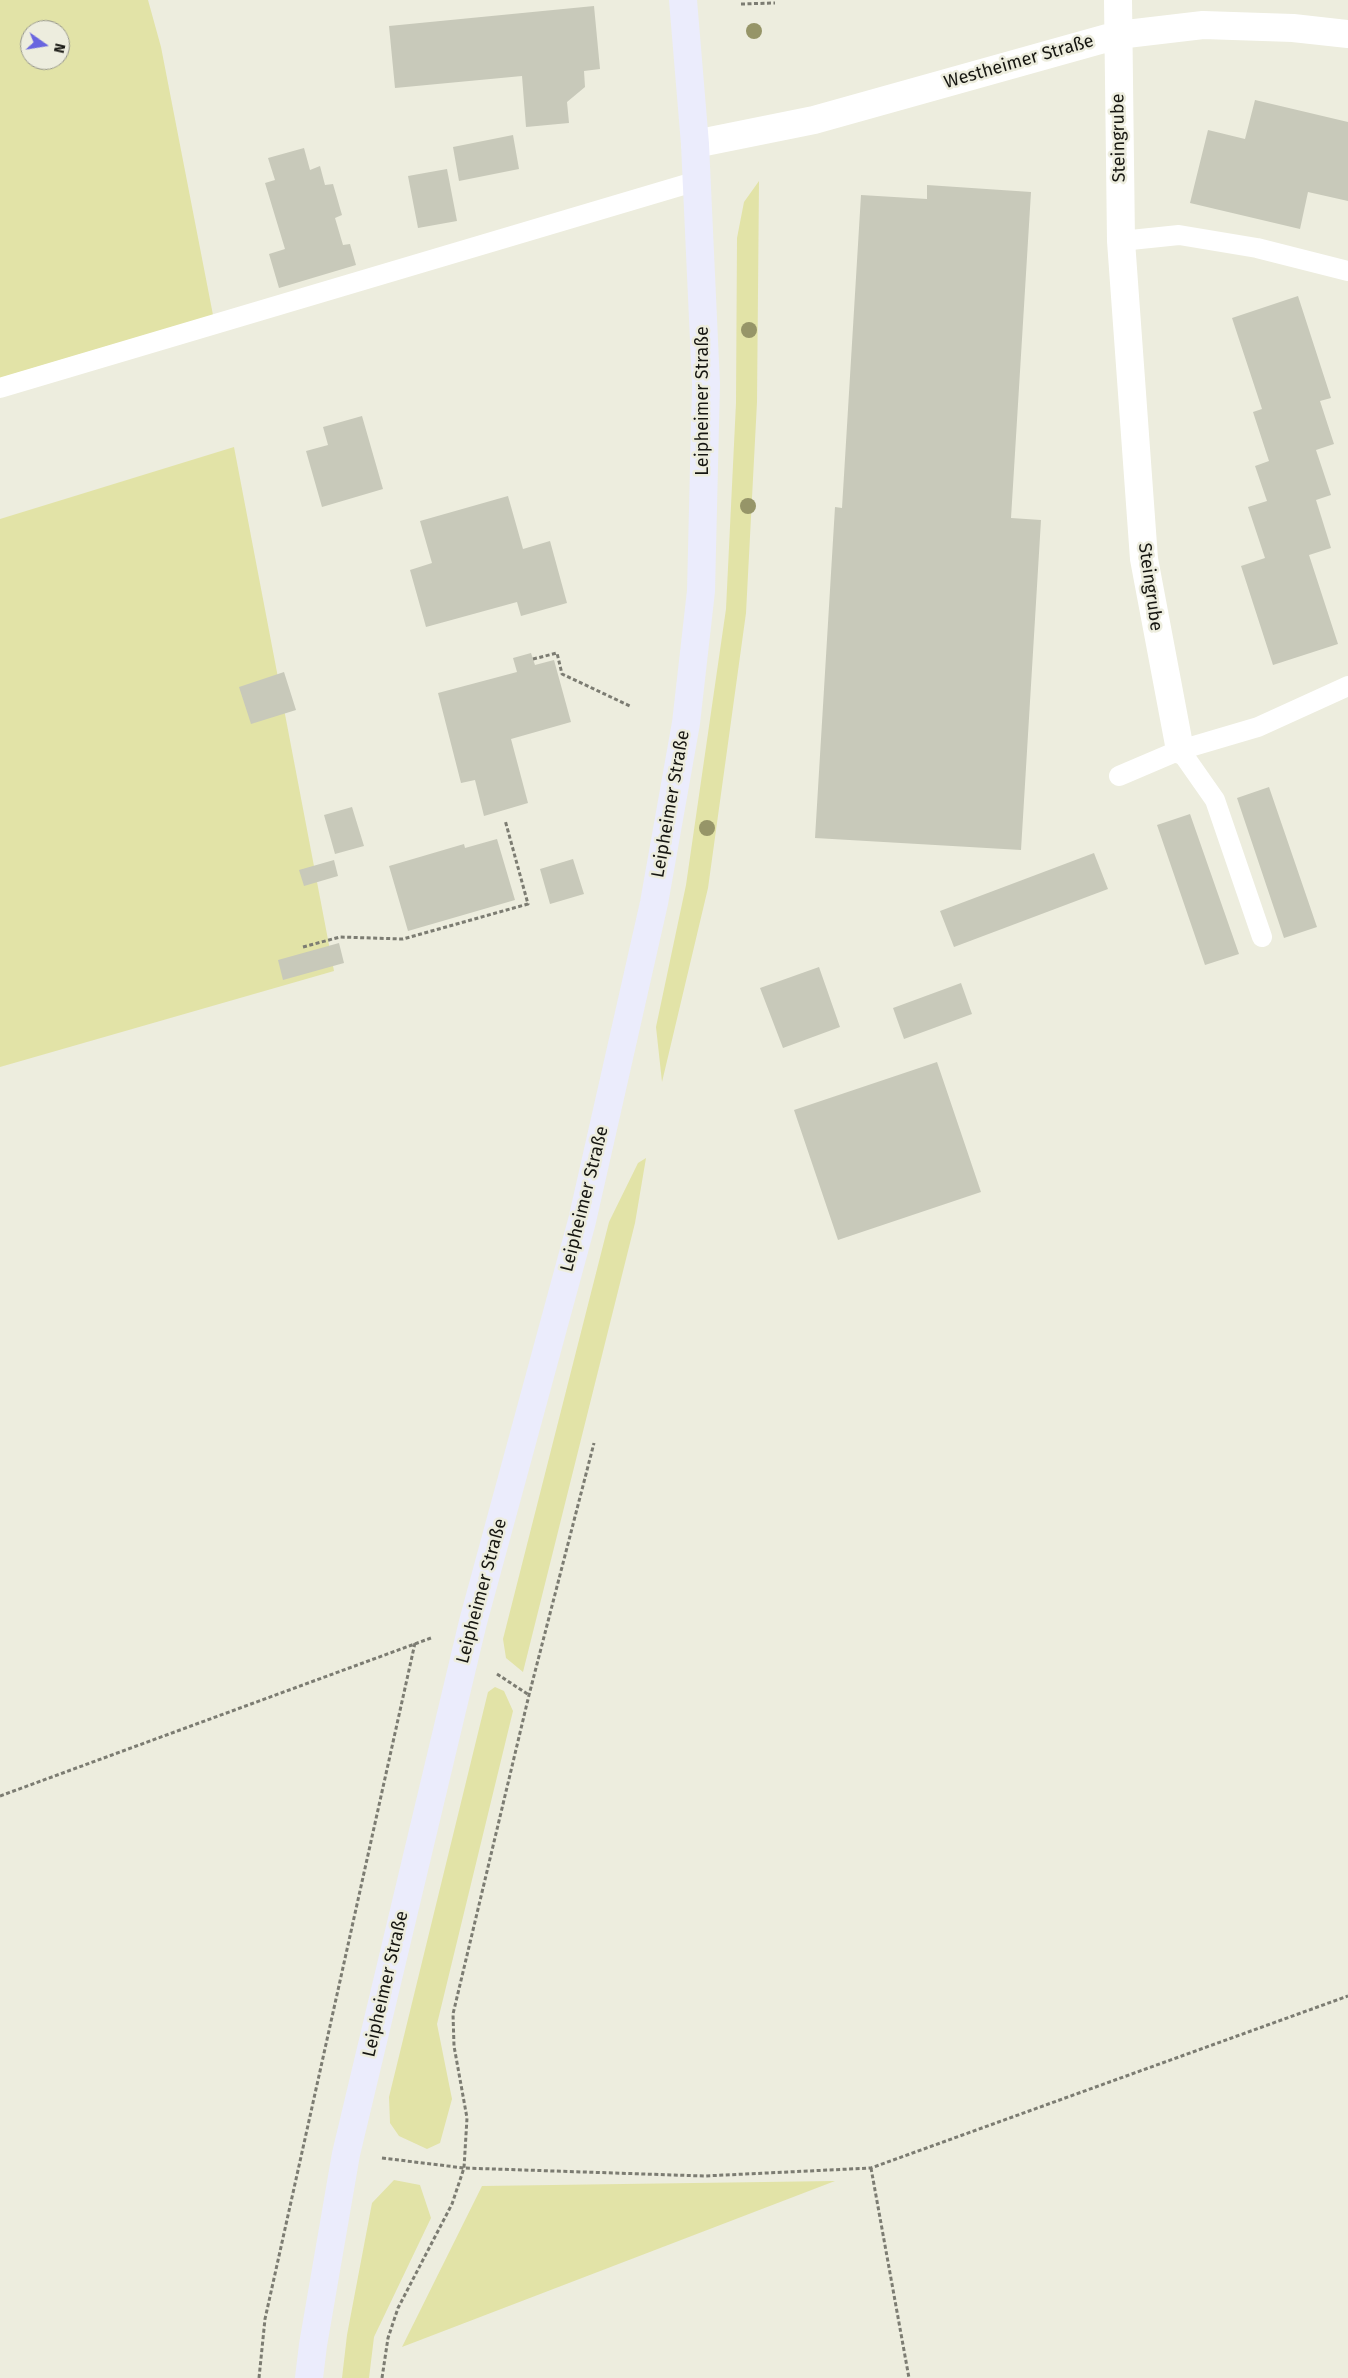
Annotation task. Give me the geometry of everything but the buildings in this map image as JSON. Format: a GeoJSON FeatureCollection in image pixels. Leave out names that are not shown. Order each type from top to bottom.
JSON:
{"type":"FeatureCollection","features":[{"type":"Feature","properties":{"kind":"main road","name":"Leipheimer Straße"},"geometry":{"type":"LineString","coordinates":[[309,2378],[312,2345],[346,2154],[473,1622],[582,1221],[654,903],[686,722],[701,591],[706,384],[695,144],[683,0]]}},
{"type":"Feature","properties":{"kind":"street","name":"Steingrube"},"geometry":{"type":"LineString","coordinates":[[1118,0],[1121,241],[1144,559],[1180,750]]}},
{"type":"Feature","properties":{"kind":"street","name":"Westheimer Straße"},"geometry":{"type":"LineString","coordinates":[[695,144],[814,120],[1118,35],[1203,25],[1293,28],[1348,34]]}},
{"type":"Feature","properties":{"kind":"lane"},"geometry":{"type":"LineString","coordinates":[[0,388],[697,181]]}},
{"type":"Feature","properties":{"kind":"lane"},"geometry":{"type":"LineString","coordinates":[[1121,241],[1179,235],[1257,248],[1348,270]]}},
{"type":"Feature","properties":{"kind":"lane"},"geometry":{"type":"LineString","coordinates":[[1119,776],[1180,750],[1258,727],[1348,686]]}},
{"type":"Feature","properties":{"kind":"lane"},"geometry":{"type":"LineString","coordinates":[[1180,750],[1215,800],[1262,937]]}},
{"type":"Feature","properties":{"kind":"path"},"geometry":{"type":"LineString","coordinates":[[741,4],[775,3]]}},
{"type":"Feature","properties":{"kind":"path"},"geometry":{"type":"LineString","coordinates":[[533,659],[557,653],[562,674],[630,706]]}},
{"type":"Feature","properties":{"kind":"path"},"geometry":{"type":"LineString","coordinates":[[303,947],[340,936],[403,939],[528,904],[505,820]]}},
{"type":"Feature","properties":{"kind":"path"},"geometry":{"type":"LineString","coordinates":[[382,2378],[388,2338],[398,2308],[452,2204],[464,2168],[467,2118],[454,2046],[452,2014],[529,1695],[594,1443]]}},
{"type":"Feature","properties":{"kind":"path"},"geometry":{"type":"LineString","coordinates":[[0,1796],[473,1622]]}},
{"type":"Feature","properties":{"kind":"path"},"geometry":{"type":"LineString","coordinates":[[259,2378],[265,2320],[415,1643]]}},
{"type":"Feature","properties":{"kind":"path"},"geometry":{"type":"LineString","coordinates":[[346,2154],[464,2168],[704,2176],[871,2168],[1348,1996]]}},
{"type":"Feature","properties":{"kind":"path"},"geometry":{"type":"LineString","coordinates":[[871,2168],[909,2378]]}},
{"type":"Feature","properties":{"kind":"green space"},"geometry":{"type":"Polygon","coordinates":[[[0,0],[148,0],[161,47],[213,315],[0,378],[0,0]]]}},
{"type":"Feature","properties":{"kind":"green space"},"geometry":{"type":"Polygon","coordinates":[[[759,181],[757,402],[746,613],[708,888],[662,1082],[656,1027],[686,885],[726,609],[736,403],[737,238],[744,202],[759,181]]]}},
{"type":"Feature","properties":{"kind":"green space"},"geometry":{"type":"Polygon","coordinates":[[[234,447],[334,971],[0,1067],[0,519],[234,447]]]}},
{"type":"Feature","properties":{"kind":"green space"},"geometry":{"type":"Polygon","coordinates":[[[646,1158],[635,1223],[523,1672],[506,1658],[503,1639],[609,1222],[638,1163],[646,1158]]]}},
{"type":"Feature","properties":{"kind":"green space"},"geometry":{"type":"Polygon","coordinates":[[[495,1687],[504,1691],[513,1711],[437,2024],[452,2099],[440,2143],[427,2149],[399,2136],[390,2123],[389,2097],[488,1692],[495,1687]]]}},
{"type":"Feature","properties":{"kind":"green space"},"geometry":{"type":"Polygon","coordinates":[[[394,2180],[420,2185],[431,2218],[374,2337],[369,2378],[342,2378],[347,2335],[372,2203],[394,2180]]]}},
{"type":"Feature","properties":{"kind":"green space"},"geometry":{"type":"Polygon","coordinates":[[[835,2181],[402,2347],[482,2186],[835,2181]]]}}]}
